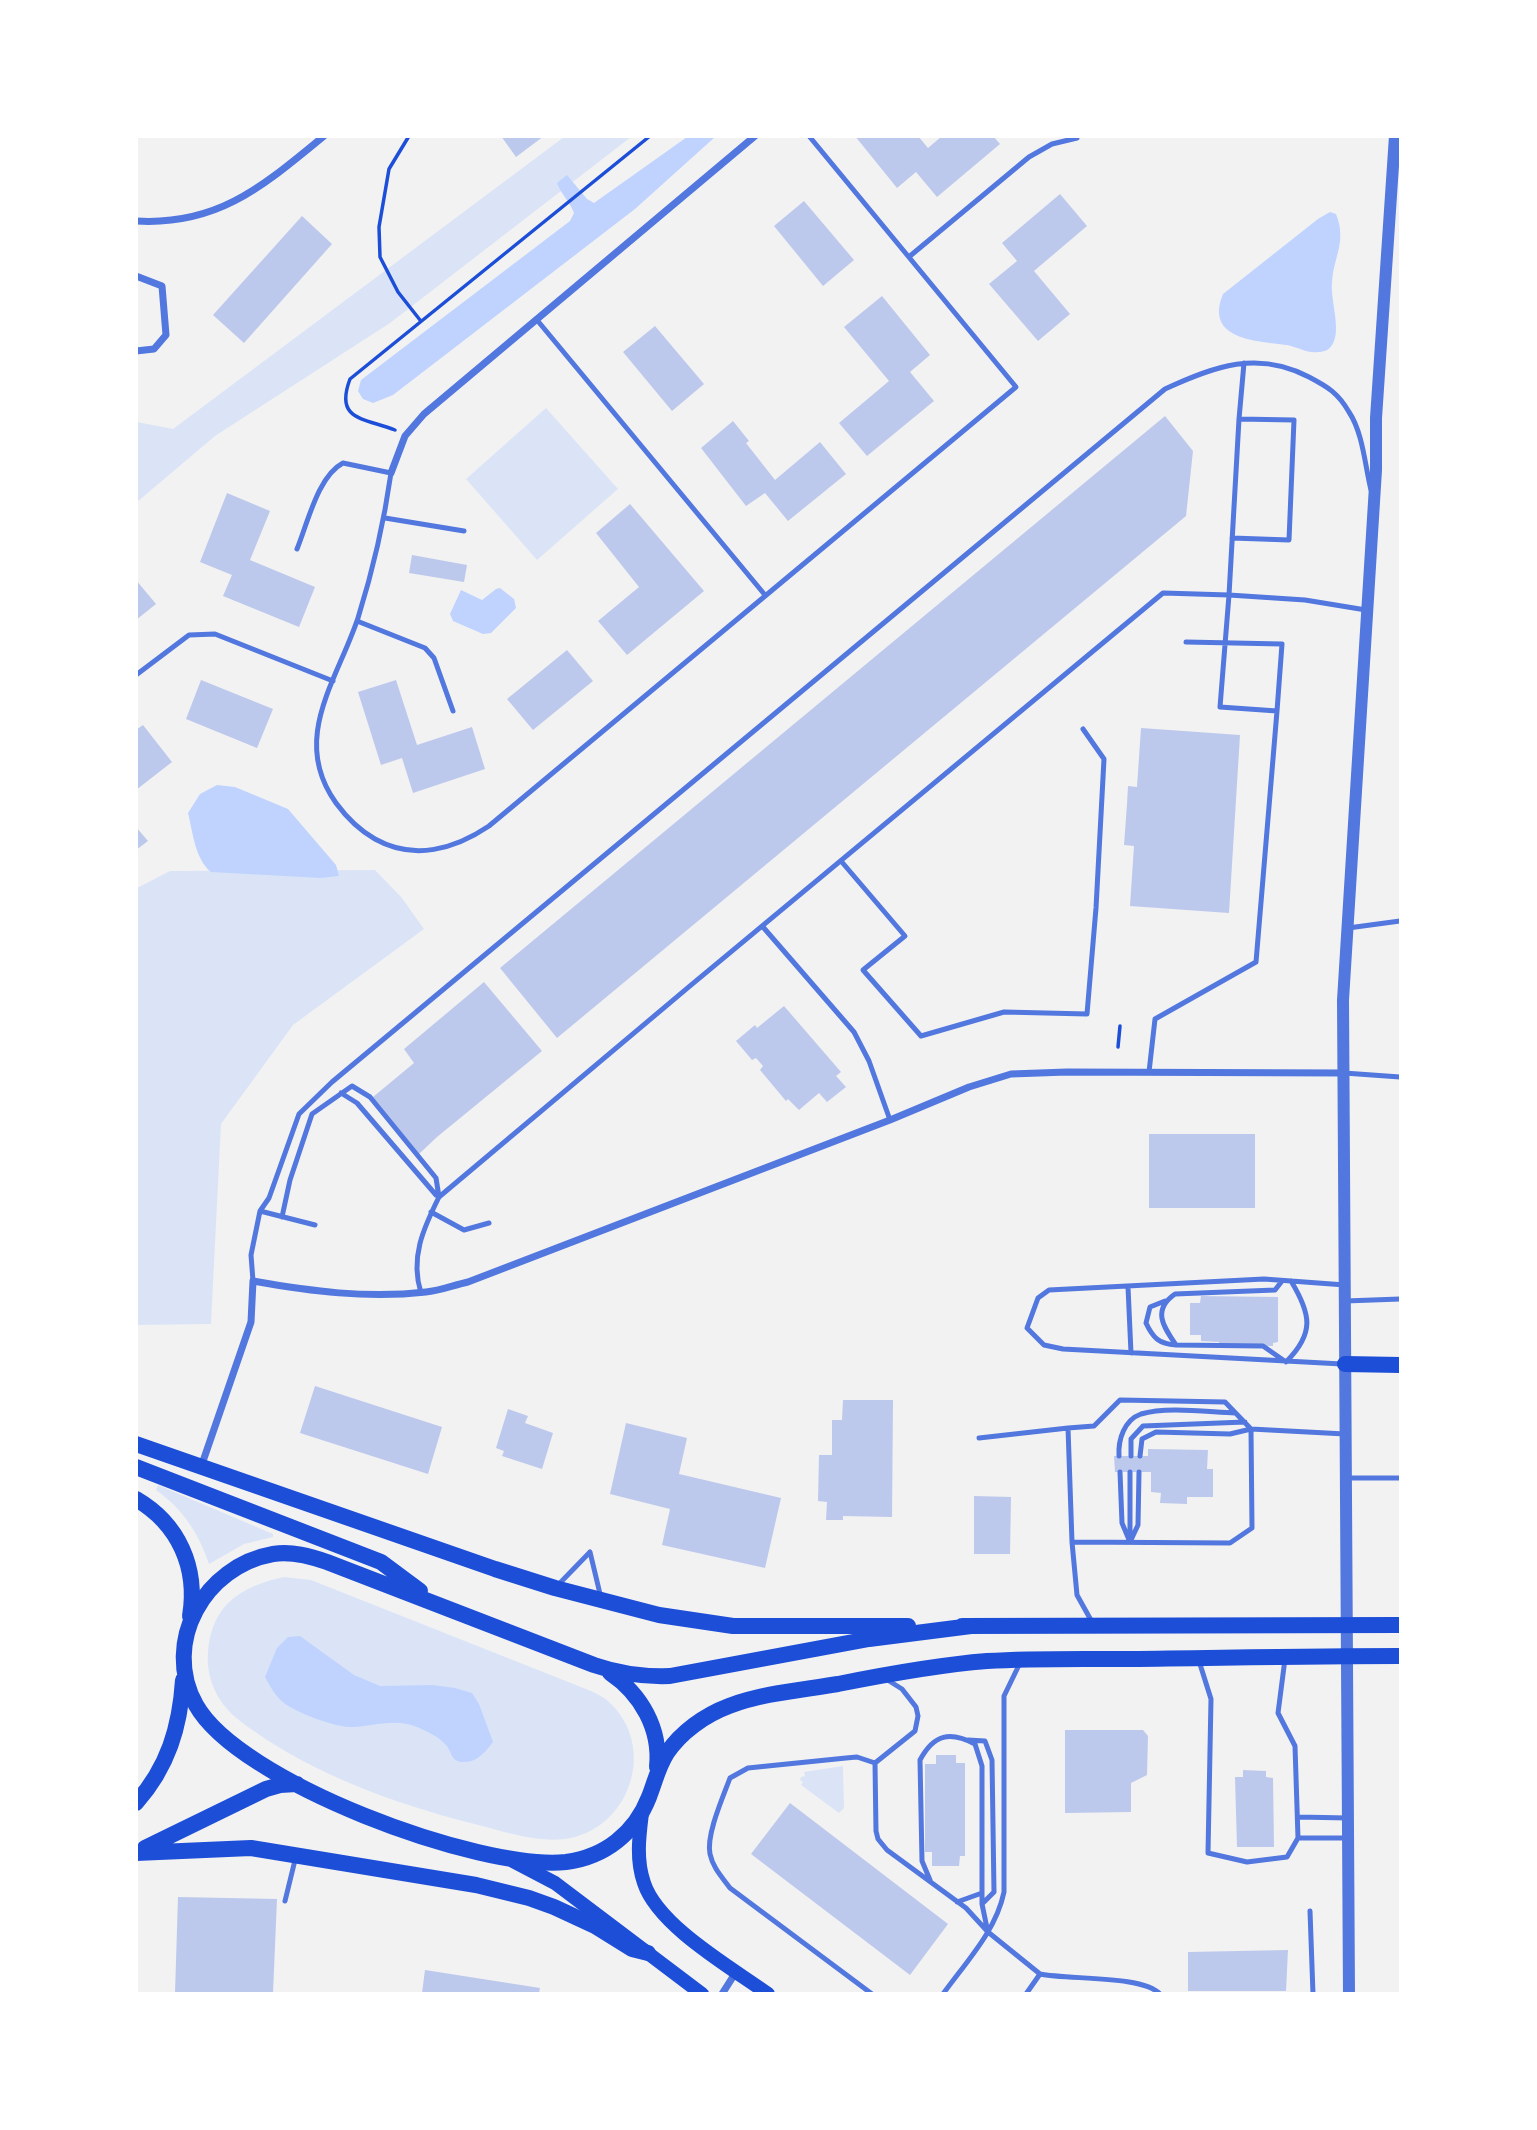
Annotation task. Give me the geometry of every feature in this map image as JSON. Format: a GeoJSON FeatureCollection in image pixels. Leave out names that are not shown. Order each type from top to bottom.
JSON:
{"type":"FeatureCollection","features":[{"type":"Feature","properties":{"kind":"highway"},"geometry":{"type":"LineString","coordinates":[[1345,1364],[1401,1365]]}},
{"type":"Feature","properties":{"kind":"highway"},"geometry":{"type":"LineString","coordinates":[[136,1444],[555,1588],[695,1622],[733,1626],[1399,1623]]}},
{"type":"Feature","properties":{"kind":"highway"},"geometry":{"type":"LineString","coordinates":[[136,1467],[381,1562],[439,1604]]}},
{"type":"Feature","properties":{"kind":"highway"},"geometry":{"type":"LineString","coordinates":[[136,1499],[162,1517],[172,1530],[185,1553],[192,1579],[191,1611],[184,1645],[184,1674],[178,1723],[172,1746],[159,1772],[136,1803]]}},
{"type":"Feature","properties":{"kind":"highway"},"geometry":{"type":"LineString","coordinates":[[187,1631],[195,1609],[225,1574],[241,1565],[276,1554],[295,1553],[327,1562],[621,1674],[670,1676],[869,1639],[971,1626]]}},
{"type":"Feature","properties":{"kind":"highway"},"geometry":{"type":"LineString","coordinates":[[184,1674],[194,1702],[213,1728],[239,1749],[297,1784],[367,1818],[434,1840],[505,1858],[553,1863],[588,1857],[619,1841],[642,1813],[663,1760],[673,1745],[687,1731],[716,1712],[741,1702],[881,1675],[960,1664],[1021,1660],[1401,1656]]}},
{"type":"Feature","properties":{"kind":"highway"},"geometry":{"type":"LineString","coordinates":[[594,1665],[618,1678],[637,1696],[644,1708],[658,1751],[653,1783]]}},
{"type":"Feature","properties":{"kind":"highway"},"geometry":{"type":"LineString","coordinates":[[136,1852],[266,1789],[297,1784]]}},
{"type":"Feature","properties":{"kind":"highway"},"geometry":{"type":"LineString","coordinates":[[136,1852],[230,1847],[296,1854],[476,1885],[529,1898],[595,1926],[632,1949],[648,1953]]}},
{"type":"Feature","properties":{"kind":"main road"},"geometry":{"type":"LineString","coordinates":[[642,1813],[639,1858],[648,1892],[669,1921],[768,1993]]}},
{"type":"Feature","properties":{"kind":"main road"},"geometry":{"type":"LineString","coordinates":[[505,1858],[555,1883],[695,1991]]}},
{"type":"Feature","properties":{"kind":"street"},"geometry":{"type":"LineString","coordinates":[[136,221],[181,220],[208,214],[226,206],[268,181],[324,136]]}},
{"type":"Feature","properties":{"kind":"street"},"geometry":{"type":"LineString","coordinates":[[391,473],[405,436],[424,414],[755,136]]}},
{"type":"Feature","properties":{"kind":"street"},"geometry":{"type":"LineString","coordinates":[[1349,1993],[1343,1000],[1395,136]]}},
{"type":"Feature","properties":{"kind":"street"},"geometry":{"type":"LineString","coordinates":[[136,276],[162,286],[166,335],[154,349],[136,351]]}},
{"type":"Feature","properties":{"kind":"street"},"geometry":{"type":"LineString","coordinates":[[201,1467],[251,1322],[253,1281],[360,1296],[421,1293],[468,1282],[890,1120],[968,1087],[1011,1074],[1343,1073]]}},
{"type":"Feature","properties":{"kind":"street"},"geometry":{"type":"LineString","coordinates":[[722,1993],[737,1971]]}},
{"type":"Feature","properties":{"kind":"lane"},"geometry":{"type":"LineString","coordinates":[[297,549],[331,469],[343,463],[391,473],[385,518],[356,621],[317,722],[315,741],[318,768],[328,791],[342,812],[361,831],[380,842],[402,849],[425,851],[468,840],[489,826],[1016,387],[809,136]]}},
{"type":"Feature","properties":{"kind":"lane"},"geometry":{"type":"LineString","coordinates":[[909,256],[1029,157],[1052,144],[1077,138]]}},
{"type":"Feature","properties":{"kind":"lane"},"geometry":{"type":"LineString","coordinates":[[537,320],[765,595]]}},
{"type":"Feature","properties":{"kind":"lane"},"geometry":{"type":"LineString","coordinates":[[253,1281],[251,1255],[260,1211],[269,1198],[299,1114],[332,1082],[1166,388],[1202,372],[1244,363],[1270,362],[1292,368],[1333,390],[1351,414],[1374,503]]}},
{"type":"Feature","properties":{"kind":"lane"},"geometry":{"type":"LineString","coordinates":[[1244,363],[1220,707],[1277,711]]}},
{"type":"Feature","properties":{"kind":"lane"},"geometry":{"type":"LineString","coordinates":[[1232,537],[1289,540],[1294,421],[1239,419]]}},
{"type":"Feature","properties":{"kind":"lane"},"geometry":{"type":"LineString","coordinates":[[385,518],[464,531]]}},
{"type":"Feature","properties":{"kind":"lane"},"geometry":{"type":"LineString","coordinates":[[421,1293],[415,1274],[417,1253],[439,1197],[667,1004],[1163,593],[1305,600],[1366,610]]}},
{"type":"Feature","properties":{"kind":"lane"},"geometry":{"type":"LineString","coordinates":[[356,621],[425,648],[434,658],[453,711]]}},
{"type":"Feature","properties":{"kind":"lane"},"geometry":{"type":"LineString","coordinates":[[136,675],[189,635],[199,633],[215,634],[333,681]]}},
{"type":"Feature","properties":{"kind":"lane"},"geometry":{"type":"LineString","coordinates":[[1149,1072],[1155,1019],[1256,962],[1282,644],[1186,642]]}},
{"type":"Feature","properties":{"kind":"lane"},"geometry":{"type":"LineString","coordinates":[[841,861],[905,936],[863,970],[921,1036],[1004,1013],[1087,1014],[1104,759],[1083,729]]}},
{"type":"Feature","properties":{"kind":"lane"},"geometry":{"type":"LineString","coordinates":[[1347,928],[1401,921]]}},
{"type":"Feature","properties":{"kind":"lane"},"geometry":{"type":"LineString","coordinates":[[763,927],[854,1032],[869,1061],[890,1120]]}},
{"type":"Feature","properties":{"kind":"lane"},"geometry":{"type":"LineString","coordinates":[[1343,1073],[1401,1077]]}},
{"type":"Feature","properties":{"kind":"lane"},"geometry":{"type":"LineString","coordinates":[[282,1217],[290,1180],[312,1114],[352,1086],[370,1097],[436,1178],[439,1197]]}},
{"type":"Feature","properties":{"kind":"lane"},"geometry":{"type":"LineString","coordinates":[[341,1093],[357,1103],[439,1197]]}},
{"type":"Feature","properties":{"kind":"lane"},"geometry":{"type":"LineString","coordinates":[[260,1211],[314,1225]]}},
{"type":"Feature","properties":{"kind":"lane"},"geometry":{"type":"LineString","coordinates":[[431,1212],[464,1230],[489,1223]]}},
{"type":"Feature","properties":{"kind":"lane"},"geometry":{"type":"LineString","coordinates":[[1345,1285],[1264,1279],[1049,1290],[1038,1298],[1027,1328],[1044,1345],[1131,1353],[1345,1364]]}},
{"type":"Feature","properties":{"kind":"lane"},"geometry":{"type":"LineString","coordinates":[[1282,1281],[1275,1290],[1175,1294],[1150,1307],[1146,1323],[1152,1336],[1163,1345],[1263,1346],[1286,1362]]}},
{"type":"Feature","properties":{"kind":"lane"},"geometry":{"type":"LineString","coordinates":[[1286,1362],[1301,1347],[1307,1320],[1303,1302],[1291,1281]]}},
{"type":"Feature","properties":{"kind":"lane"},"geometry":{"type":"LineString","coordinates":[[1128,1287],[1131,1353]]}},
{"type":"Feature","properties":{"kind":"lane"},"geometry":{"type":"LineString","coordinates":[[1345,1301],[1401,1299]]}},
{"type":"Feature","properties":{"kind":"lane"},"geometry":{"type":"LineString","coordinates":[[1165,1301],[1161,1314],[1164,1327],[1176,1345]]}},
{"type":"Feature","properties":{"kind":"lane"},"geometry":{"type":"LineString","coordinates":[[979,1438],[1094,1426],[1119,1400],[1225,1402],[1251,1429],[1252,1528],[1230,1544],[1072,1542]]}},
{"type":"Feature","properties":{"kind":"lane"},"geometry":{"type":"LineString","coordinates":[[1119,1456],[1119,1444],[1125,1428],[1138,1415],[1161,1411],[1236,1413]]}},
{"type":"Feature","properties":{"kind":"lane"},"geometry":{"type":"LineString","coordinates":[[1131,1456],[1131,1438],[1143,1426],[1245,1422]]}},
{"type":"Feature","properties":{"kind":"lane"},"geometry":{"type":"LineString","coordinates":[[1068,1428],[1072,1542],[1077,1595],[1094,1626]]}},
{"type":"Feature","properties":{"kind":"lane"},"geometry":{"type":"LineString","coordinates":[[1140,1456],[1142,1440],[1156,1432],[1230,1434],[1251,1429],[1345,1434]]}},
{"type":"Feature","properties":{"kind":"lane"},"geometry":{"type":"LineString","coordinates":[[1120,1472],[1122,1523],[1130,1542]]}},
{"type":"Feature","properties":{"kind":"lane"},"geometry":{"type":"LineString","coordinates":[[1130,1472],[1130,1542]]}},
{"type":"Feature","properties":{"kind":"lane"},"geometry":{"type":"LineString","coordinates":[[1130,1542],[1138,1525],[1139,1472]]}},
{"type":"Feature","properties":{"kind":"lane"},"geometry":{"type":"LineString","coordinates":[[1346,1478],[1401,1478]]}},
{"type":"Feature","properties":{"kind":"lane"},"geometry":{"type":"LineString","coordinates":[[555,1588],[590,1552],[601,1601]]}},
{"type":"Feature","properties":{"kind":"lane"},"geometry":{"type":"LineString","coordinates":[[1198,1658],[1210,1699],[1208,1853],[1247,1862],[1287,1857],[1298,1838],[1295,1746],[1278,1713],[1285,1658]]}},
{"type":"Feature","properties":{"kind":"lane"},"geometry":{"type":"LineString","coordinates":[[943,1993],[988,1931],[1001,1908],[1004,1892],[1004,1696],[1021,1660]]}},
{"type":"Feature","properties":{"kind":"lane"},"geometry":{"type":"LineString","coordinates":[[875,1763],[915,1731],[918,1716],[916,1707],[902,1689],[881,1675]]}},
{"type":"Feature","properties":{"kind":"lane"},"geometry":{"type":"LineString","coordinates":[[930,1881],[922,1861],[920,1760],[927,1747],[939,1738],[960,1737],[975,1744],[982,1766],[982,1904],[988,1931]]}},
{"type":"Feature","properties":{"kind":"lane"},"geometry":{"type":"LineString","coordinates":[[966,1740],[985,1741],[992,1760],[994,1892],[982,1904]]}},
{"type":"Feature","properties":{"kind":"lane"},"geometry":{"type":"LineString","coordinates":[[872,1993],[730,1888],[715,1869],[709,1852],[730,1778],[748,1768],[846,1758],[875,1763]]}},
{"type":"Feature","properties":{"kind":"lane"},"geometry":{"type":"LineString","coordinates":[[875,1763],[878,1839],[887,1850],[957,1902],[1040,1974],[1054,1978],[1128,1982],[1154,1987],[1160,1993]]}},
{"type":"Feature","properties":{"kind":"lane"},"geometry":{"type":"LineString","coordinates":[[1298,1817],[1348,1818]]}},
{"type":"Feature","properties":{"kind":"lane"},"geometry":{"type":"LineString","coordinates":[[1298,1838],[1348,1838]]}},
{"type":"Feature","properties":{"kind":"lane"},"geometry":{"type":"LineString","coordinates":[[285,1901],[296,1854]]}},
{"type":"Feature","properties":{"kind":"lane"},"geometry":{"type":"LineString","coordinates":[[957,1902],[982,1892]]}},
{"type":"Feature","properties":{"kind":"lane"},"geometry":{"type":"LineString","coordinates":[[1310,1911],[1313,1993]]}},
{"type":"Feature","properties":{"kind":"lane"},"geometry":{"type":"LineString","coordinates":[[1026,1993],[1040,1974]]}},
{"type":"Feature","properties":{"kind":"path"},"geometry":{"type":"LineString","coordinates":[[408,136],[389,169],[379,227],[380,257],[398,292],[420,320]]}},
{"type":"Feature","properties":{"kind":"path"},"geometry":{"type":"LineString","coordinates":[[405,436],[354,415],[345,404],[345,390],[350,379],[649,136]]}},
{"type":"Feature","properties":{"kind":"path"},"geometry":{"type":"LineString","coordinates":[[1118,1046],[1120,1026]]}},
{"type":"Feature","properties":{"kind":"shaded area"},"geometry":{"type":"Polygon","coordinates":[[[564,137],[631,137],[390,323],[215,436],[137,502],[137,422],[173,429],[564,137]]]}},
{"type":"Feature","properties":{"kind":"shaded area"},"geometry":{"type":"Polygon","coordinates":[[[546,408],[618,489],[537,560],[466,479],[546,408]]]}},
{"type":"Feature","properties":{"kind":"shaded area"},"geometry":{"type":"Polygon","coordinates":[[[375,870],[402,898],[424,929],[293,1025],[221,1124],[211,1324],[137,1325],[137,888],[170,871],[375,870]]]}},
{"type":"Feature","properties":{"kind":"shaded area"},"geometry":{"type":"Polygon","coordinates":[[[158,1485],[273,1534],[273,1537],[244,1544],[209,1564],[189,1523],[174,1505],[156,1490],[158,1485]]]}},
{"type":"Feature","properties":{"kind":"shaded area"},"geometry":{"type":"Polygon","coordinates":[[[284,1577],[311,1580],[591,1691],[605,1699],[624,1720],[632,1741],[634,1763],[630,1784],[620,1804],[606,1820],[588,1832],[565,1839],[525,1837],[428,1811],[341,1780],[261,1736],[232,1714],[218,1697],[209,1675],[208,1651],[216,1621],[232,1600],[255,1586],[284,1577]]]}},
{"type":"Feature","properties":{"kind":"shaded area"},"geometry":{"type":"Polygon","coordinates":[[[843,1766],[844,1808],[839,1813],[801,1785],[803,1782],[800,1780],[805,1776],[804,1772],[843,1766]]]}},
{"type":"Feature","properties":{"kind":"water"},"geometry":{"type":"Polygon","coordinates":[[[687,137],[715,137],[635,209],[393,395],[373,403],[363,399],[358,391],[361,380],[570,221],[574,213],[557,183],[567,175],[587,199],[594,203],[687,137]]]}},
{"type":"Feature","properties":{"kind":"water"},"geometry":{"type":"Polygon","coordinates":[[[1330,212],[1336,214],[1340,233],[1332,282],[1336,332],[1331,347],[1324,351],[1311,352],[1249,339],[1227,329],[1221,321],[1219,309],[1223,294],[1330,212]]]}},
{"type":"Feature","properties":{"kind":"water"},"geometry":{"type":"Polygon","coordinates":[[[500,588],[514,599],[516,608],[491,633],[483,634],[453,621],[450,614],[461,590],[482,600],[500,588]]]}},
{"type":"Feature","properties":{"kind":"water"},"geometry":{"type":"Polygon","coordinates":[[[217,785],[235,787],[288,809],[336,865],[339,876],[321,878],[211,872],[198,853],[188,813],[200,794],[217,785]]]}},
{"type":"Feature","properties":{"kind":"water"},"geometry":{"type":"Polygon","coordinates":[[[300,1636],[354,1675],[380,1686],[432,1685],[472,1693],[479,1704],[493,1742],[477,1759],[459,1762],[439,1739],[414,1726],[398,1723],[342,1726],[290,1707],[273,1691],[265,1677],[277,1648],[288,1637],[300,1636]]]}},
{"type":"Feature","properties":{"kind":"building"},"geometry":{"type":"Polygon","coordinates":[[[501,136],[544,136],[516,157],[501,136]]]}},
{"type":"Feature","properties":{"kind":"building"},"geometry":{"type":"Polygon","coordinates":[[[855,136],[918,136],[928,148],[942,136],[993,136],[1000,144],[937,197],[916,172],[897,188],[855,136]]]}},
{"type":"Feature","properties":{"kind":"building"},"geometry":{"type":"Polygon","coordinates":[[[1060,194],[1087,226],[1034,271],[1070,314],[1038,341],[989,284],[1017,261],[1002,243],[1060,194]]]}},
{"type":"Feature","properties":{"kind":"building"},"geometry":{"type":"Polygon","coordinates":[[[804,201],[854,260],[823,286],[774,226],[804,201]]]}},
{"type":"Feature","properties":{"kind":"building"},"geometry":{"type":"Polygon","coordinates":[[[302,216],[332,244],[244,343],[213,315],[302,216]]]}},
{"type":"Feature","properties":{"kind":"building"},"geometry":{"type":"Polygon","coordinates":[[[882,296],[930,355],[910,372],[934,401],[867,456],[839,423],[889,381],[844,327],[882,296]]]}},
{"type":"Feature","properties":{"kind":"building"},"geometry":{"type":"Polygon","coordinates":[[[655,326],[704,384],[672,411],[623,352],[655,326]]]}},
{"type":"Feature","properties":{"kind":"building"},"geometry":{"type":"Polygon","coordinates":[[[1165,416],[1193,451],[1186,516],[557,1038],[500,968],[1165,416]]]}},
{"type":"Feature","properties":{"kind":"building"},"geometry":{"type":"Polygon","coordinates":[[[733,421],[749,441],[746,443],[775,480],[820,442],[846,474],[788,521],[765,493],[746,506],[701,448],[733,421]]]}},
{"type":"Feature","properties":{"kind":"building"},"geometry":{"type":"Polygon","coordinates":[[[227,493],[270,511],[250,560],[315,587],[299,627],[223,596],[232,575],[200,562],[227,493]]]}},
{"type":"Feature","properties":{"kind":"building"},"geometry":{"type":"Polygon","coordinates":[[[630,504],[704,591],[627,655],[598,621],[639,587],[596,533],[630,504]]]}},
{"type":"Feature","properties":{"kind":"building"},"geometry":{"type":"Polygon","coordinates":[[[412,555],[467,565],[464,582],[409,573],[412,555]]]}},
{"type":"Feature","properties":{"kind":"building"},"geometry":{"type":"Polygon","coordinates":[[[136,580],[156,604],[136,620],[136,580]]]}},
{"type":"Feature","properties":{"kind":"building"},"geometry":{"type":"Polygon","coordinates":[[[567,650],[593,681],[533,730],[507,699],[567,650]]]}},
{"type":"Feature","properties":{"kind":"building"},"geometry":{"type":"Polygon","coordinates":[[[201,680],[273,709],[257,748],[186,719],[201,680]]]}},
{"type":"Feature","properties":{"kind":"building"},"geometry":{"type":"Polygon","coordinates":[[[396,680],[417,745],[472,727],[485,769],[413,793],[402,758],[381,765],[358,692],[396,680]]]}},
{"type":"Feature","properties":{"kind":"building"},"geometry":{"type":"Polygon","coordinates":[[[143,725],[172,762],[136,790],[136,730],[143,725]]]}},
{"type":"Feature","properties":{"kind":"building"},"geometry":{"type":"Polygon","coordinates":[[[1141,728],[1240,735],[1229,913],[1130,906],[1134,846],[1124,845],[1128,786],[1137,787],[1141,728]]]}},
{"type":"Feature","properties":{"kind":"building"},"geometry":{"type":"Polygon","coordinates":[[[136,827],[148,841],[136,850],[136,827]]]}},
{"type":"Feature","properties":{"kind":"building"},"geometry":{"type":"Polygon","coordinates":[[[484,982],[542,1051],[419,1154],[373,1097],[414,1063],[404,1049],[484,982]]]}},
{"type":"Feature","properties":{"kind":"building"},"geometry":{"type":"Polygon","coordinates":[[[784,1006],[841,1072],[836,1076],[846,1087],[827,1102],[819,1093],[799,1110],[788,1099],[786,1101],[760,1070],[763,1066],[756,1058],[752,1060],[736,1041],[784,1006]]]}},
{"type":"Feature","properties":{"kind":"building"},"geometry":{"type":"Polygon","coordinates":[[[1149,1134],[1255,1134],[1255,1208],[1149,1208],[1149,1134]]]}},
{"type":"Feature","properties":{"kind":"building"},"geometry":{"type":"Polygon","coordinates":[[[1201,1296],[1278,1297],[1278,1342],[1273,1343],[1273,1346],[1219,1346],[1219,1342],[1201,1341],[1201,1335],[1190,1335],[1190,1303],[1200,1303],[1201,1296]]]}},
{"type":"Feature","properties":{"kind":"building"},"geometry":{"type":"Polygon","coordinates":[[[315,1386],[442,1427],[428,1474],[300,1433],[315,1386]]]}},
{"type":"Feature","properties":{"kind":"building"},"geometry":{"type":"Polygon","coordinates":[[[843,1400],[893,1400],[892,1517],[843,1516],[843,1520],[826,1520],[827,1502],[818,1501],[819,1455],[832,1455],[832,1420],[842,1420],[843,1400]]]}},
{"type":"Feature","properties":{"kind":"building"},"geometry":{"type":"Polygon","coordinates":[[[508,1409],[528,1416],[525,1423],[553,1433],[542,1469],[502,1456],[504,1451],[496,1448],[508,1409]]]}},
{"type":"Feature","properties":{"kind":"building"},"geometry":{"type":"Polygon","coordinates":[[[626,1423],[687,1438],[679,1474],[781,1498],[765,1568],[662,1545],[670,1509],[610,1494],[626,1423]]]}},
{"type":"Feature","properties":{"kind":"building"},"geometry":{"type":"Polygon","coordinates":[[[1148,1449],[1208,1450],[1207,1469],[1213,1469],[1213,1497],[1187,1497],[1187,1504],[1160,1503],[1161,1493],[1151,1492],[1151,1472],[1115,1472],[1114,1456],[1148,1456],[1148,1449]]]}},
{"type":"Feature","properties":{"kind":"building"},"geometry":{"type":"Polygon","coordinates":[[[974,1496],[1011,1497],[1010,1554],[974,1554],[974,1496]]]}},
{"type":"Feature","properties":{"kind":"building"},"geometry":{"type":"Polygon","coordinates":[[[1065,1730],[1143,1730],[1148,1736],[1147,1775],[1131,1783],[1131,1812],[1065,1813],[1065,1730]]]}},
{"type":"Feature","properties":{"kind":"building"},"geometry":{"type":"Polygon","coordinates":[[[936,1755],[956,1755],[956,1763],[965,1763],[965,1856],[960,1856],[959,1866],[932,1866],[932,1852],[925,1852],[925,1764],[936,1764],[936,1755]]]}},
{"type":"Feature","properties":{"kind":"building"},"geometry":{"type":"Polygon","coordinates":[[[1243,1770],[1266,1771],[1266,1777],[1273,1778],[1274,1847],[1237,1847],[1235,1777],[1243,1777],[1243,1770]]]}},
{"type":"Feature","properties":{"kind":"building"},"geometry":{"type":"Polygon","coordinates":[[[790,1803],[948,1924],[910,1975],[751,1854],[790,1803]]]}},
{"type":"Feature","properties":{"kind":"building"},"geometry":{"type":"Polygon","coordinates":[[[178,1897],[277,1899],[273,1993],[175,1993],[178,1897]]]}},
{"type":"Feature","properties":{"kind":"building"},"geometry":{"type":"Polygon","coordinates":[[[1288,1950],[1286,1991],[1188,1991],[1188,1952],[1288,1950]]]}},
{"type":"Feature","properties":{"kind":"building"},"geometry":{"type":"Polygon","coordinates":[[[425,1970],[540,1988],[539,1993],[422,1993],[425,1970]]]}}]}
